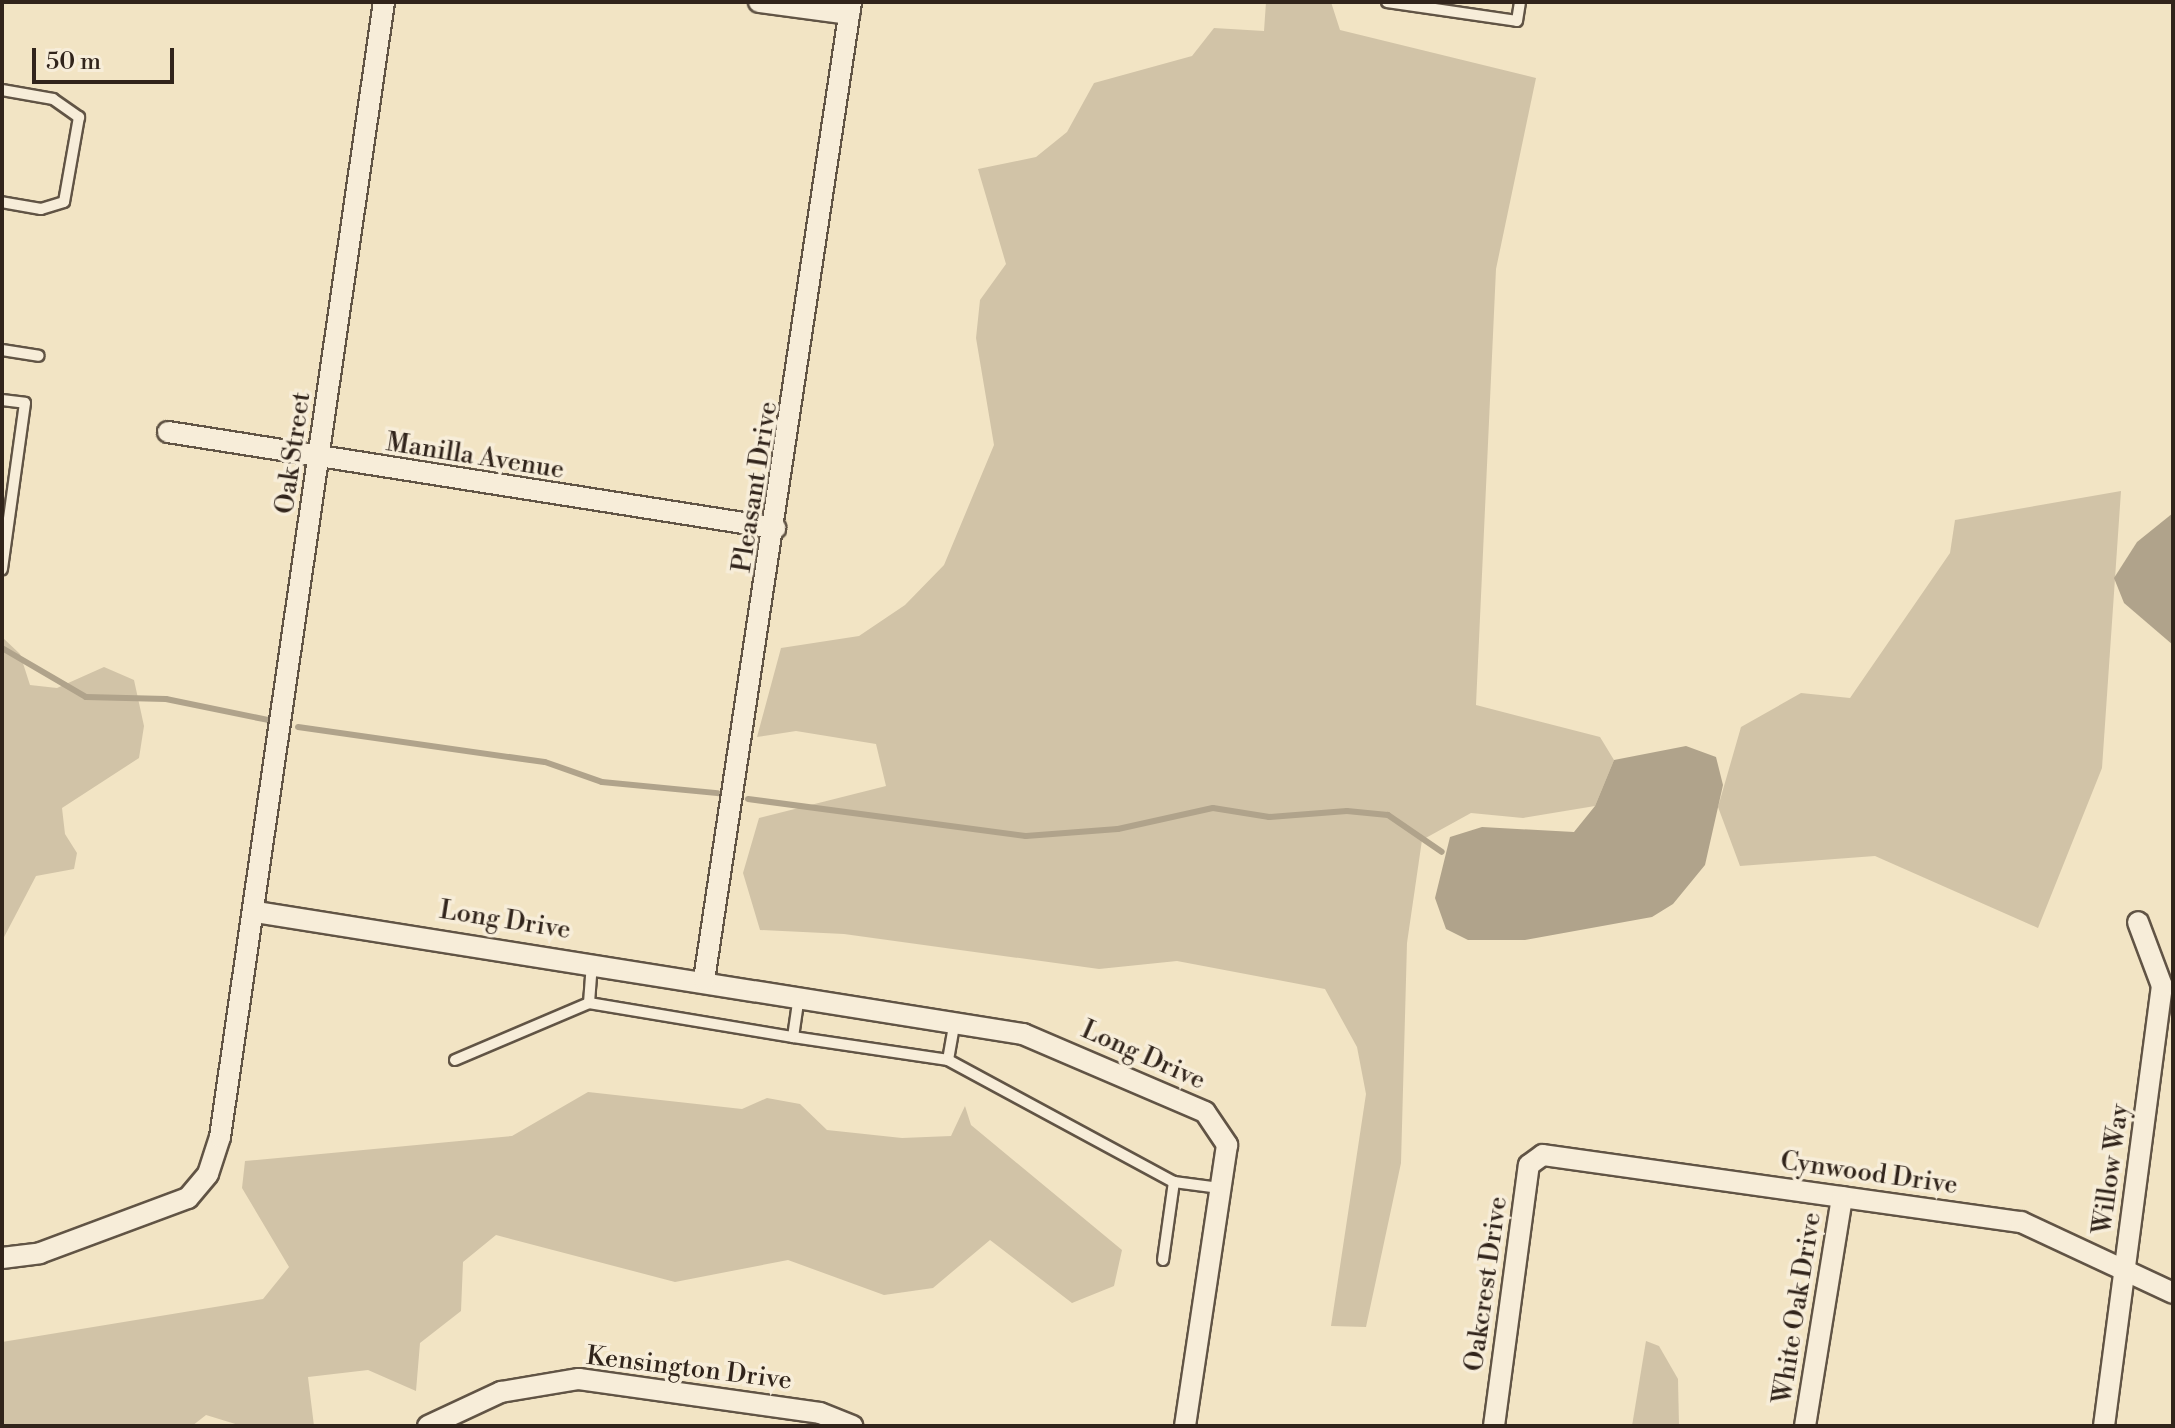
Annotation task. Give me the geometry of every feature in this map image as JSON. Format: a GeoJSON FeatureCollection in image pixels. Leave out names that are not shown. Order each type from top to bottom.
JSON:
{"type":"FeatureCollection","features":[{"type":"Feature","properties":{"kind":"street","name":"Oak Street"},"geometry":{"type":"LineString","coordinates":[[256,912],[384,2]]}},
{"type":"Feature","properties":{"kind":"street"},"geometry":{"type":"LineString","coordinates":[[759,2],[850,8]]}},
{"type":"Feature","properties":{"kind":"street","name":"Pleasant Drive"},"geometry":{"type":"LineString","coordinates":[[704,980],[775,528],[850,8]]}},
{"type":"Feature","properties":{"kind":"street","name":"Manilla Avenue"},"geometry":{"type":"LineString","coordinates":[[168,432],[319,460],[775,528]]}},
{"type":"Feature","properties":{"kind":"street"},"geometry":{"type":"LineString","coordinates":[[2,1258],[145,1218],[198,1187],[229,1100],[256,912]]}},
{"type":"Feature","properties":{"kind":"street","name":"Long Drive"},"geometry":{"type":"LineString","coordinates":[[256,912],[592,961],[955,1022],[1047,1043],[1216,1122],[1227,1145],[1220,1188]]}},
{"type":"Feature","properties":{"kind":"street","name":"Willow Way"},"geometry":{"type":"LineString","coordinates":[[2104,1426],[2162,986],[2138,922]]}},
{"type":"Feature","properties":{"kind":"street","name":"Cynwood Drive"},"geometry":{"type":"LineString","coordinates":[[1543,1155],[2021,1222],[2173,1293]]}},
{"type":"Feature","properties":{"kind":"street","name":"Oakcrest Drive"},"geometry":{"type":"LineString","coordinates":[[1494,1426],[1529,1165],[1543,1155]]}},
{"type":"Feature","properties":{"kind":"street"},"geometry":{"type":"LineString","coordinates":[[1185,1426],[1220,1188]]}},
{"type":"Feature","properties":{"kind":"street","name":"White Oak Drive"},"geometry":{"type":"LineString","coordinates":[[1805,1426],[1842,1197]]}},
{"type":"Feature","properties":{"kind":"street","name":"Kensington Drive"},"geometry":{"type":"LineString","coordinates":[[428,1426],[501,1392],[579,1379],[820,1413],[852,1426]]}},
{"type":"Feature","properties":{"kind":"lane"},"geometry":{"type":"LineString","coordinates":[[1387,2],[1517,21],[1520,2]]}},
{"type":"Feature","properties":{"kind":"lane"},"geometry":{"type":"LineString","coordinates":[[2,90],[53,99],[79,117],[64,202],[41,209],[2,202]]}},
{"type":"Feature","properties":{"kind":"lane"},"geometry":{"type":"LineString","coordinates":[[2,350],[39,356]]}},
{"type":"Feature","properties":{"kind":"lane"},"geometry":{"type":"LineString","coordinates":[[2,400],[25,403],[2,569]]}},
{"type":"Feature","properties":{"kind":"lane"},"geometry":{"type":"LineString","coordinates":[[589,1003],[592,961]]}},
{"type":"Feature","properties":{"kind":"lane"},"geometry":{"type":"LineString","coordinates":[[793,1037],[799,996]]}},
{"type":"Feature","properties":{"kind":"lane"},"geometry":{"type":"LineString","coordinates":[[455,1060],[589,1003],[948,1060],[1174,1182],[1220,1188]]}},
{"type":"Feature","properties":{"kind":"lane"},"geometry":{"type":"LineString","coordinates":[[948,1060],[955,1022]]}},
{"type":"Feature","properties":{"kind":"lane"},"geometry":{"type":"LineString","coordinates":[[1163,1260],[1174,1182]]}},
{"type":"Feature","properties":{"kind":"shaded area"},"geometry":{"type":"Polygon","coordinates":[[[1266,2],[1331,2],[1340,30],[1536,78],[1496,269],[1476,705],[1600,737],[1614,760],[1595,806],[1523,818],[1471,813],[1422,840],[1407,943],[1401,1163],[1366,1327],[1331,1326],[1366,1094],[1357,1047],[1325,989],[1177,961],[1099,969],[844,934],[760,930],[743,873],[759,818],[886,786],[876,744],[796,731],[757,737],[781,648],[859,636],[905,605],[944,565],[994,445],[976,338],[980,300],[1006,264],[978,169],[1036,157],[1067,132],[1094,83],[1192,56],[1214,28],[1264,31],[1266,2]]]}},
{"type":"Feature","properties":{"kind":"shaded area"},"geometry":{"type":"Polygon","coordinates":[[[2121,491],[2102,768],[2038,928],[1875,856],[1740,866],[1718,807],[1741,727],[1801,693],[1850,698],[1950,553],[1955,520],[2121,491]]]}},
{"type":"Feature","properties":{"kind":"shaded area"},"geometry":{"type":"Polygon","coordinates":[[[2173,513],[2173,645],[2124,603],[2114,578],[2137,542],[2173,513]]]}},
{"type":"Feature","properties":{"kind":"shaded area"},"geometry":{"type":"Polygon","coordinates":[[[2,637],[20,654],[30,685],[57,688],[104,667],[134,680],[144,726],[139,758],[62,808],[65,834],[77,853],[74,869],[36,876],[2,941],[2,637]]]}},
{"type":"Feature","properties":{"kind":"shaded area"},"geometry":{"type":"Polygon","coordinates":[[[1686,746],[1716,757],[1723,785],[1705,865],[1673,904],[1652,917],[1525,940],[1468,940],[1446,929],[1435,898],[1450,837],[1482,827],[1574,832],[1595,806],[1614,760],[1686,746]]]}},
{"type":"Feature","properties":{"kind":"shaded area"},"geometry":{"type":"Polygon","coordinates":[[[588,1092],[742,1109],[767,1098],[800,1104],[827,1130],[902,1138],[951,1136],[965,1106],[971,1125],[1122,1250],[1114,1286],[1072,1303],[990,1240],[933,1288],[884,1295],[788,1260],[675,1282],[496,1235],[463,1262],[461,1311],[420,1343],[416,1391],[368,1370],[308,1377],[314,1426],[242,1426],[206,1415],[192,1426],[2,1426],[2,1342],[263,1299],[289,1267],[242,1188],[245,1161],[512,1136],[588,1092]]]}},
{"type":"Feature","properties":{"kind":"shaded area"},"geometry":{"type":"Polygon","coordinates":[[[1646,1341],[1659,1346],[1678,1379],[1679,1426],[1632,1426],[1646,1341]]]}},
{"type":"Feature","properties":{"kind":"waterway"},"geometry":{"type":"LineString","coordinates":[[2,648],[86,697],[166,699],[268,720]]}},
{"type":"Feature","properties":{"kind":"waterway"},"geometry":{"type":"LineString","coordinates":[[298,727],[545,762],[602,782],[717,793]]}},
{"type":"Feature","properties":{"kind":"waterway"},"geometry":{"type":"LineString","coordinates":[[748,799],[1026,836],[1118,829],[1213,808],[1269,817],[1347,811],[1388,815],[1442,852]]}}]}
